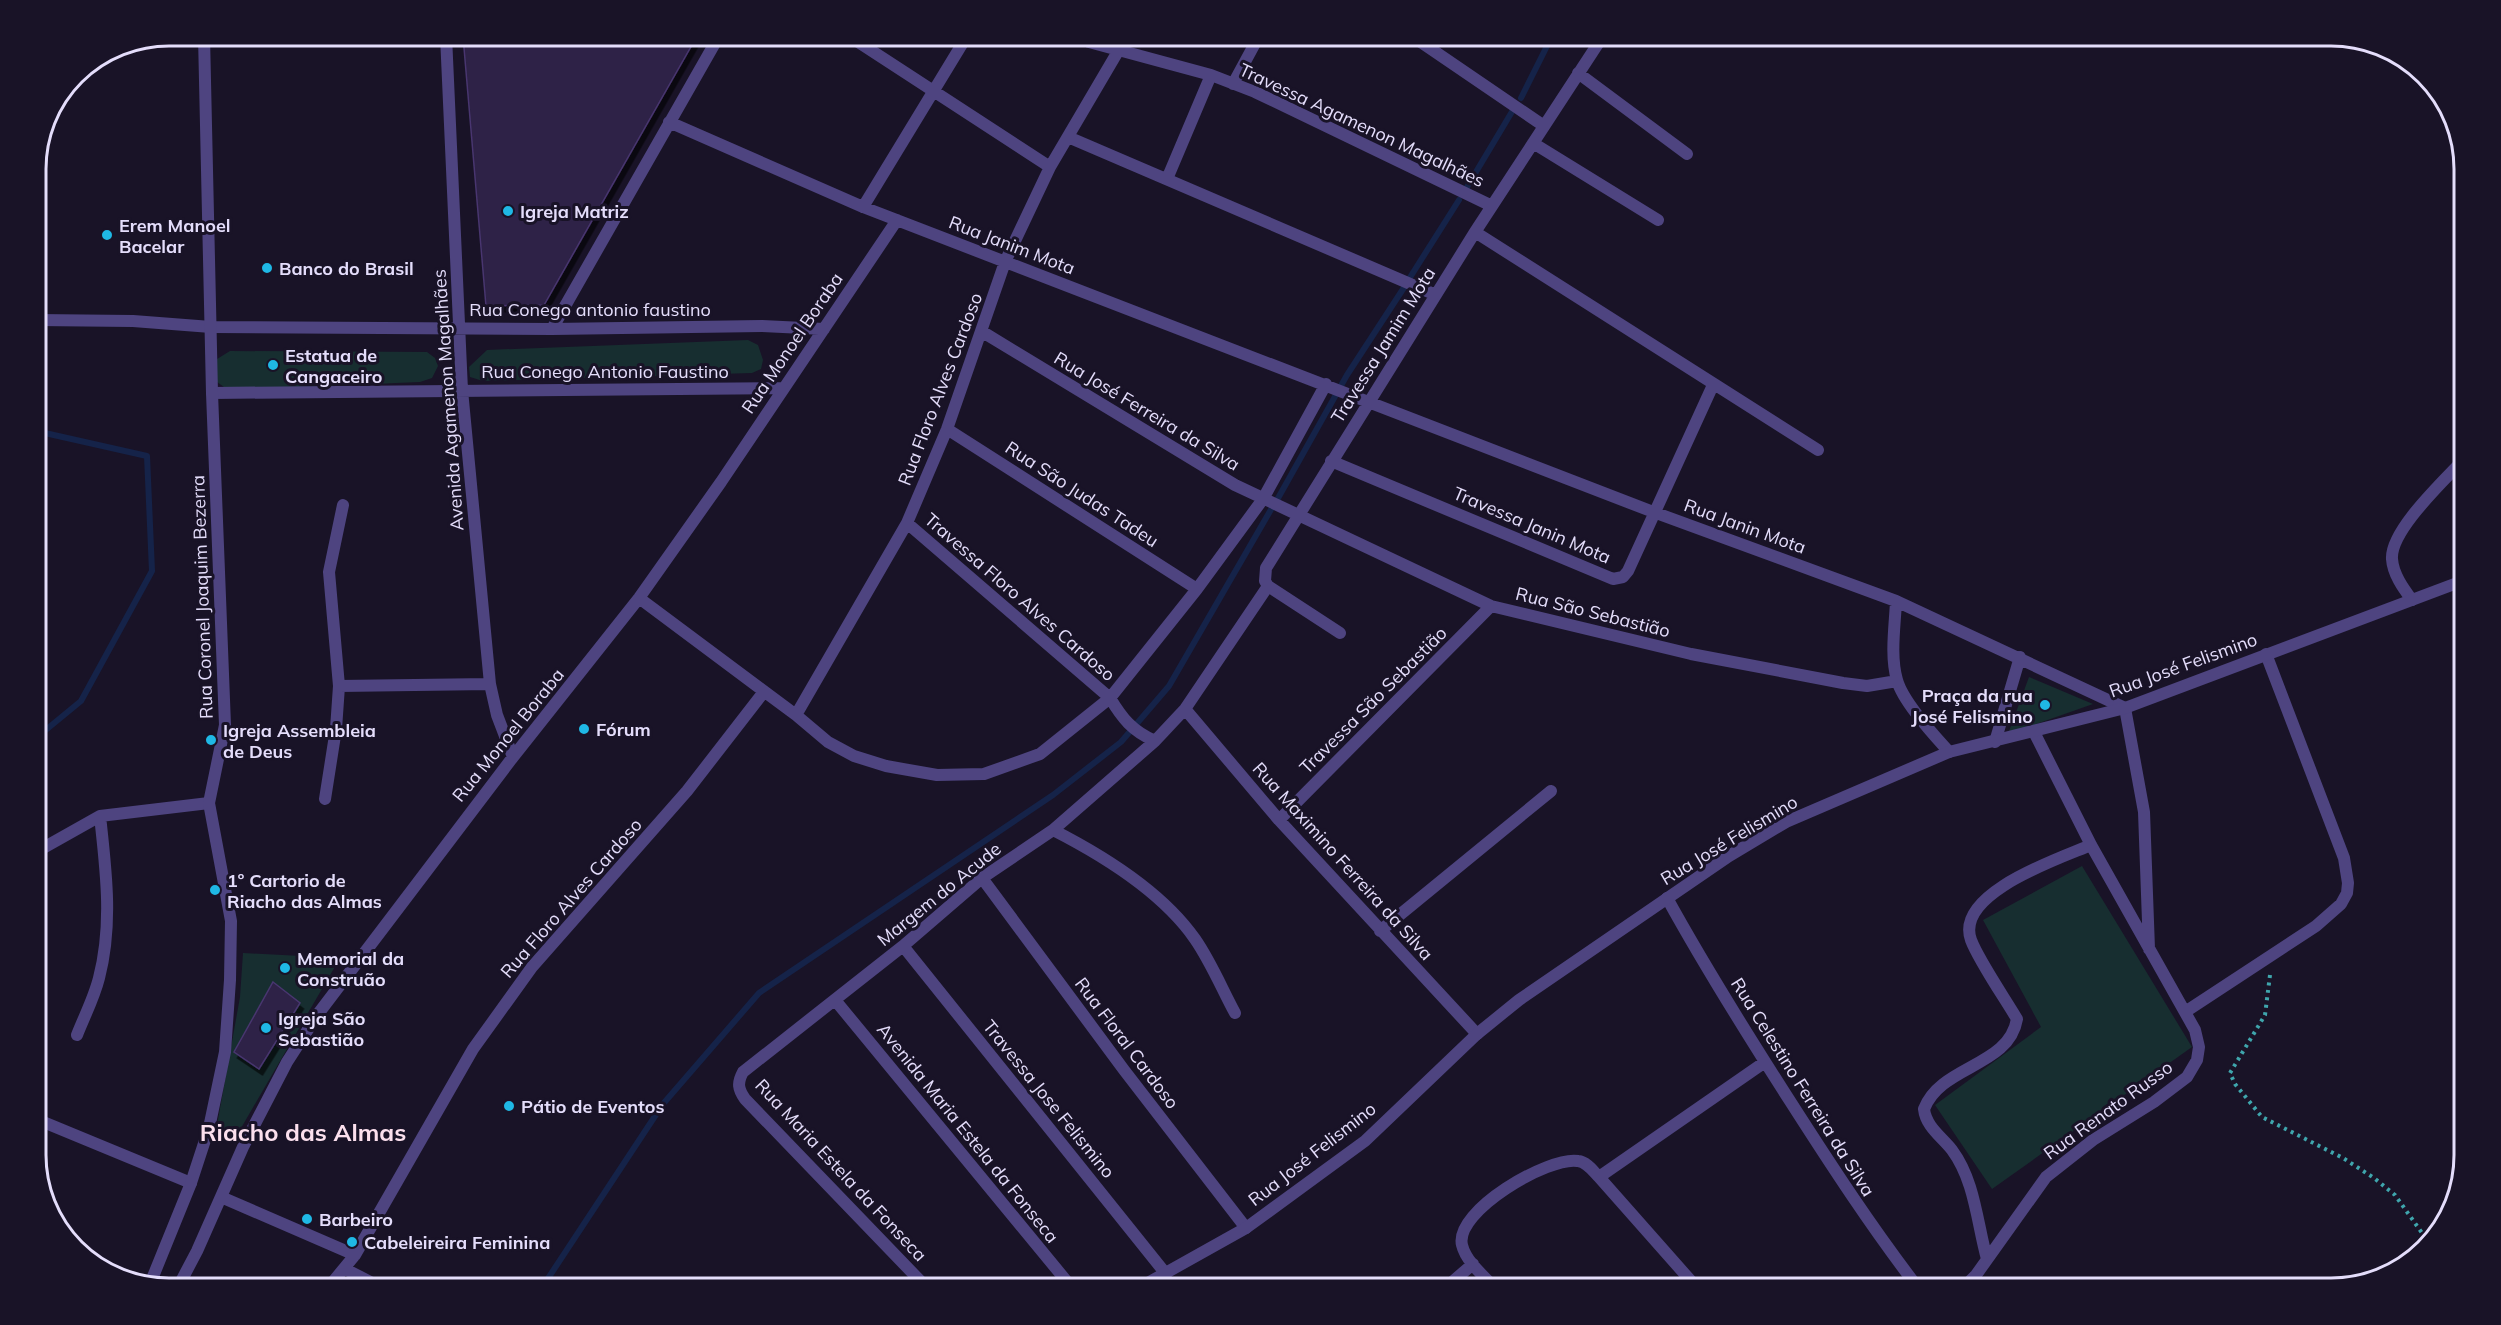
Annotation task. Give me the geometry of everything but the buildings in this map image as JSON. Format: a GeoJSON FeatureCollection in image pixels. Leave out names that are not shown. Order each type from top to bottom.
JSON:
{"type":"FeatureCollection","features":[{"type":"Feature","properties":{"kind":"street","name":"Rua Coronel Joaquim Bezerra"},"geometry":{"type":"LineString","coordinates":[[153,1277],[191,1183],[208,1128],[225,1053],[230,980],[231,921],[209,803],[225,725],[212,393],[204,46]]}},
{"type":"Feature","properties":{"kind":"street","name":"Avenida Agamenon Magalhães"},"geometry":{"type":"LineString","coordinates":[[446,46],[462,390],[490,684],[497,715],[513,757]]}},
{"type":"Feature","properties":{"kind":"street"},"geometry":{"type":"LineString","coordinates":[[552,329],[713,46]]}},
{"type":"Feature","properties":{"kind":"street"},"geometry":{"type":"LineString","coordinates":[[864,46],[1050,167]]}},
{"type":"Feature","properties":{"kind":"street"},"geometry":{"type":"LineString","coordinates":[[863,207],[961,46]]}},
{"type":"Feature","properties":{"kind":"street","name":"Travessa Agamenon Magalhães"},"geometry":{"type":"LineString","coordinates":[[1105,46],[1211,75],[1233,84],[1492,206]]}},
{"type":"Feature","properties":{"kind":"street","name":"Rua Floro Alves Cardoso"},"geometry":{"type":"LineString","coordinates":[[796,715],[907,523],[947,429],[1005,262],[1050,167],[1123,46]]}},
{"type":"Feature","properties":{"kind":"street"},"geometry":{"type":"LineString","coordinates":[[1233,84],[1254,46]]}},
{"type":"Feature","properties":{"kind":"street"},"geometry":{"type":"LineString","coordinates":[[1427,46],[1544,126]]}},
{"type":"Feature","properties":{"kind":"street","name":"Travessa Jamim Mota"},"geometry":{"type":"LineString","coordinates":[[1268,586],[1265,581],[1266,568],[1297,515],[1475,232],[1596,46]]}},
{"type":"Feature","properties":{"kind":"street"},"geometry":{"type":"LineString","coordinates":[[1578,74],[1687,154]]}},
{"type":"Feature","properties":{"kind":"street"},"geometry":{"type":"LineString","coordinates":[[1167,179],[1211,75]]}},
{"type":"Feature","properties":{"kind":"street","name":"Rua Janim Mota"},"geometry":{"type":"LineString","coordinates":[[669,122],[863,207],[1346,392]]}},
{"type":"Feature","properties":{"kind":"street"},"geometry":{"type":"LineString","coordinates":[[1068,137],[1436,295]]}},
{"type":"Feature","properties":{"kind":"street"},"geometry":{"type":"LineString","coordinates":[[1533,143],[1658,220]]}},
{"type":"Feature","properties":{"kind":"street","name":"Rua Monoel Boraba"},"geometry":{"type":"LineString","coordinates":[[182,1278],[243,1147],[287,1062],[318,1014],[513,757],[639,598],[897,220]]}},
{"type":"Feature","properties":{"kind":"street"},"geometry":{"type":"LineString","coordinates":[[1475,232],[1818,450]]}},
{"type":"Feature","properties":{"kind":"street"},"geometry":{"type":"LineString","coordinates":[[47,320],[133,321],[211,327]]}},
{"type":"Feature","properties":{"kind":"street","name":"Rua Conego antonio faustino"},"geometry":{"type":"LineString","coordinates":[[211,327],[552,329],[762,326],[824,329]]}},
{"type":"Feature","properties":{"kind":"street","name":"Rua José Ferreira da Silva"},"geometry":{"type":"LineString","coordinates":[[981,332],[1235,485],[1297,515]]}},
{"type":"Feature","properties":{"kind":"street"},"geometry":{"type":"LineString","coordinates":[[639,598],[763,693],[796,715],[828,742],[854,756],[886,766],[937,776],[984,774],[1040,754],[1110,698],[1197,589],[1263,499],[1330,385]]}},
{"type":"Feature","properties":{"kind":"street","name":"Travessa Janin Mota"},"geometry":{"type":"LineString","coordinates":[[1331,461],[1613,579],[1623,577],[1628,571],[1713,385]]}},
{"type":"Feature","properties":{"kind":"street","name":"Rua Conego Antonio Faustino"},"geometry":{"type":"LineString","coordinates":[[212,393],[783,388]]}},
{"type":"Feature","properties":{"kind":"street","name":"Rua Janin Mota"},"geometry":{"type":"LineString","coordinates":[[1346,392],[1656,513],[1896,601],[2125,708]]}},
{"type":"Feature","properties":{"kind":"street","name":"Rua São Judas Tadeu"},"geometry":{"type":"LineString","coordinates":[[947,429],[1197,589]]}},
{"type":"Feature","properties":{"kind":"street"},"geometry":{"type":"LineString","coordinates":[[2412,600],[2400,584],[2392,560],[2395,545],[2415,515],[2454,471]]}},
{"type":"Feature","properties":{"kind":"street"},"geometry":{"type":"LineString","coordinates":[[324,799],[336,729],[339,686],[329,572],[343,506]]}},
{"type":"Feature","properties":{"kind":"street","name":"Rua São Sebastião"},"geometry":{"type":"LineString","coordinates":[[1297,515],[1491,606],[1690,654],[1843,683],[1866,686],[1897,681]]}},
{"type":"Feature","properties":{"kind":"street","name":"Travessa Floro Alves Cardoso"},"geometry":{"type":"LineString","coordinates":[[907,523],[1110,698],[1125,722],[1140,735],[1155,741]]}},
{"type":"Feature","properties":{"kind":"street","name":"Rua José Felismino"},"geometry":{"type":"LineString","coordinates":[[1158,1278],[1246,1228],[1365,1141],[1477,1034],[1519,1000],[1609,941],[1667,897],[1786,822],[1949,752],[2125,708],[2454,584]]}},
{"type":"Feature","properties":{"kind":"street"},"geometry":{"type":"LineString","coordinates":[[1185,709],[1268,586],[1340,633]]}},
{"type":"Feature","properties":{"kind":"street"},"geometry":{"type":"LineString","coordinates":[[1896,601],[1894,628],[1897,681],[1916,712],[1949,752]]}},
{"type":"Feature","properties":{"kind":"street","name":"Travessa São Sebastião"},"geometry":{"type":"LineString","coordinates":[[1279,820],[1491,606]]}},
{"type":"Feature","properties":{"kind":"street"},"geometry":{"type":"LineString","coordinates":[[2185,1012],[2333,912],[2347,893],[2347,871],[2344,858],[2266,654]]}},
{"type":"Feature","properties":{"kind":"street"},"geometry":{"type":"LineString","coordinates":[[1995,741],[2020,657]]}},
{"type":"Feature","properties":{"kind":"street"},"geometry":{"type":"LineString","coordinates":[[339,686],[490,684]]}},
{"type":"Feature","properties":{"kind":"street","name":"Rua Floro Alves Cardoso"},"geometry":{"type":"LineString","coordinates":[[337,1278],[356,1255],[473,1049],[532,967],[687,791],[763,693]]}},
{"type":"Feature","properties":{"kind":"street"},"geometry":{"type":"LineString","coordinates":[[2125,708],[2144,812],[2149,949]]}},
{"type":"Feature","properties":{"kind":"street","name":"Margem do Acude"},"geometry":{"type":"LineString","coordinates":[[744,1071],[903,946],[982,878],[1053,830],[1155,741],[1185,709]]}},
{"type":"Feature","properties":{"kind":"street","name":"Rua Maximino Ferreira da Silva"},"geometry":{"type":"LineString","coordinates":[[1185,709],[1279,820],[1477,1034]]}},
{"type":"Feature","properties":{"kind":"street","name":"Rua Renato Russo"},"geometry":{"type":"LineString","coordinates":[[1971,1278],[2046,1177],[2093,1140],[2175,1088],[2187,1077],[2197,1060],[2199,1047],[2195,1030],[2091,845],[2034,732]]}},
{"type":"Feature","properties":{"kind":"street"},"geometry":{"type":"LineString","coordinates":[[1380,931],[1551,791]]}},
{"type":"Feature","properties":{"kind":"street"},"geometry":{"type":"LineString","coordinates":[[47,846],[100,816],[209,803]]}},
{"type":"Feature","properties":{"kind":"street"},"geometry":{"type":"LineString","coordinates":[[77,1035],[99,979],[105,942],[109,900],[100,816]]}},
{"type":"Feature","properties":{"kind":"street"},"geometry":{"type":"LineString","coordinates":[[1053,830],[1094,851],[1169,908],[1196,940],[1235,1013]]}},
{"type":"Feature","properties":{"kind":"street"},"geometry":{"type":"LineString","coordinates":[[1987,1259],[1967,1174],[1952,1150],[1927,1120],[1924,1109],[1934,1092],[2000,1049],[2015,1029],[2017,1018],[1970,939],[1972,919],[1991,893],[2091,845]]}},
{"type":"Feature","properties":{"kind":"street","name":"Rua Floral Cardoso"},"geometry":{"type":"LineString","coordinates":[[982,878],[1124,1070],[1246,1228]]}},
{"type":"Feature","properties":{"kind":"street","name":"Rua Celestino Ferreira da Silva"},"geometry":{"type":"LineString","coordinates":[[1667,897],[1697,952],[1765,1062],[1872,1228],[1911,1278]]}},
{"type":"Feature","properties":{"kind":"street","name":"Travessa Jose Felismino"},"geometry":{"type":"LineString","coordinates":[[903,946],[1166,1274]]}},
{"type":"Feature","properties":{"kind":"street","name":"Avenida Maria Estela da Fonseca"},"geometry":{"type":"LineString","coordinates":[[835,1000],[1063,1278]]}},
{"type":"Feature","properties":{"kind":"street"},"geometry":{"type":"LineString","coordinates":[[1599,1177],[1765,1062]]}},
{"type":"Feature","properties":{"kind":"street","name":"Rua Maria Estela da Fonseca"},"geometry":{"type":"LineString","coordinates":[[744,1071],[738,1081],[739,1091],[745,1100],[917,1278]]}},
{"type":"Feature","properties":{"kind":"street"},"geometry":{"type":"LineString","coordinates":[[47,1124],[191,1183]]}},
{"type":"Feature","properties":{"kind":"street"},"geometry":{"type":"LineString","coordinates":[[1486,1278],[1473,1264],[1462,1246],[1464,1229],[1474,1215],[1497,1195],[1564,1161],[1582,1162],[1599,1177],[1688,1278]]}},
{"type":"Feature","properties":{"kind":"street"},"geometry":{"type":"LineString","coordinates":[[221,1197],[356,1255]]}},
{"type":"Feature","properties":{"kind":"street"},"geometry":{"type":"LineString","coordinates":[[1457,1278],[1473,1264]]}},
{"type":"Feature","properties":{"kind":"street"},"geometry":{"type":"LineString","coordinates":[[345,1269],[363,1278]]}},
{"type":"Feature","properties":{"kind":"path"},"geometry":{"type":"LineString","coordinates":[[2272,954],[2265,1015],[2232,1068],[2230,1073],[2235,1084],[2262,1117],[2343,1158],[2374,1178],[2395,1196],[2424,1236]]}},
{"type":"Feature","properties":{"kind":"green space"},"geometry":{"type":"Polygon","coordinates":[[[748,340],[758,345],[763,360],[761,369],[752,373],[483,381],[470,377],[469,367],[487,350],[748,340]]]}},
{"type":"Feature","properties":{"kind":"green space"},"geometry":{"type":"Polygon","coordinates":[[[230,351],[427,352],[435,358],[438,366],[432,378],[420,382],[228,390],[213,379],[217,359],[230,351]]]}},
{"type":"Feature","properties":{"kind":"green space"},"geometry":{"type":"Polygon","coordinates":[[[2029,677],[2093,704],[2008,734],[2029,677]]]}},
{"type":"Feature","properties":{"kind":"green space"},"geometry":{"type":"Polygon","coordinates":[[[2082,866],[2192,1047],[1992,1189],[1935,1105],[2041,1027],[1983,920],[2082,866]]]}},
{"type":"Feature","properties":{"kind":"green space"},"geometry":{"type":"Polygon","coordinates":[[[243,953],[340,958],[237,1135],[217,1125],[240,997],[243,953]]]}},
{"type":"Feature","properties":{"kind":"waterway"},"geometry":{"type":"LineString","coordinates":[[1521,98],[1547,46]]}},
{"type":"Feature","properties":{"kind":"waterway"},"geometry":{"type":"LineString","coordinates":[[1467,187],[1513,110]]}},
{"type":"Feature","properties":{"kind":"waterway"},"geometry":{"type":"LineString","coordinates":[[1409,279],[1459,200]]}},
{"type":"Feature","properties":{"kind":"waterway"},"geometry":{"type":"LineString","coordinates":[[1277,500],[1347,375],[1405,286]]}},
{"type":"Feature","properties":{"kind":"waterway","name":"Riacho das Almas"},"geometry":{"type":"LineString","coordinates":[[47,433],[147,456],[152,571],[81,701],[47,729]]}},
{"type":"Feature","properties":{"kind":"waterway"},"geometry":{"type":"LineString","coordinates":[[548,1278],[663,1104],[759,993],[1053,795],[1121,742],[1169,686],[1273,506]]}},
{"type":"Feature","properties":{"kind":"place","name":"Igreja Matriz"},"geometry":{"type":"Point","coordinates":[508,211]}},
{"type":"Feature","properties":{"kind":"place","name":"Erem Manoel Bacelar"},"geometry":{"type":"Point","coordinates":[107,235]}},
{"type":"Feature","properties":{"kind":"place","name":"Banco do Brasil"},"geometry":{"type":"Point","coordinates":[267,268]}},
{"type":"Feature","properties":{"kind":"place","name":"Estatua de Cangaceiro"},"geometry":{"type":"Point","coordinates":[273,365]}},
{"type":"Feature","properties":{"kind":"place","name":"Praça da rua José Felismino"},"geometry":{"type":"Point","coordinates":[2045,705]}},
{"type":"Feature","properties":{"kind":"place","name":"Fórum"},"geometry":{"type":"Point","coordinates":[584,729]}},
{"type":"Feature","properties":{"kind":"place","name":"Igreja Assembleia de Deus"},"geometry":{"type":"Point","coordinates":[211,740]}},
{"type":"Feature","properties":{"kind":"place","name":"1º Cartorio de Riacho das Almas"},"geometry":{"type":"Point","coordinates":[215,890]}},
{"type":"Feature","properties":{"kind":"place","name":"Memorial da Construão"},"geometry":{"type":"Point","coordinates":[285,968]}},
{"type":"Feature","properties":{"kind":"place","name":"Igreja São Sebastião"},"geometry":{"type":"Point","coordinates":[266,1028]}},
{"type":"Feature","properties":{"kind":"place","name":"Pátio de Eventos"},"geometry":{"type":"Point","coordinates":[509,1106]}},
{"type":"Feature","properties":{"kind":"place","name":"Barbeiro"},"geometry":{"type":"Point","coordinates":[307,1219]}},
{"type":"Feature","properties":{"kind":"place","name":"Cabeleireira Feminina"},"geometry":{"type":"Point","coordinates":[352,1242]}},
{"type":"Feature","properties":{"kind":"district","name":"Riacho das Almas"},"geometry":{"type":"Point","coordinates":[303,1132]}}]}
